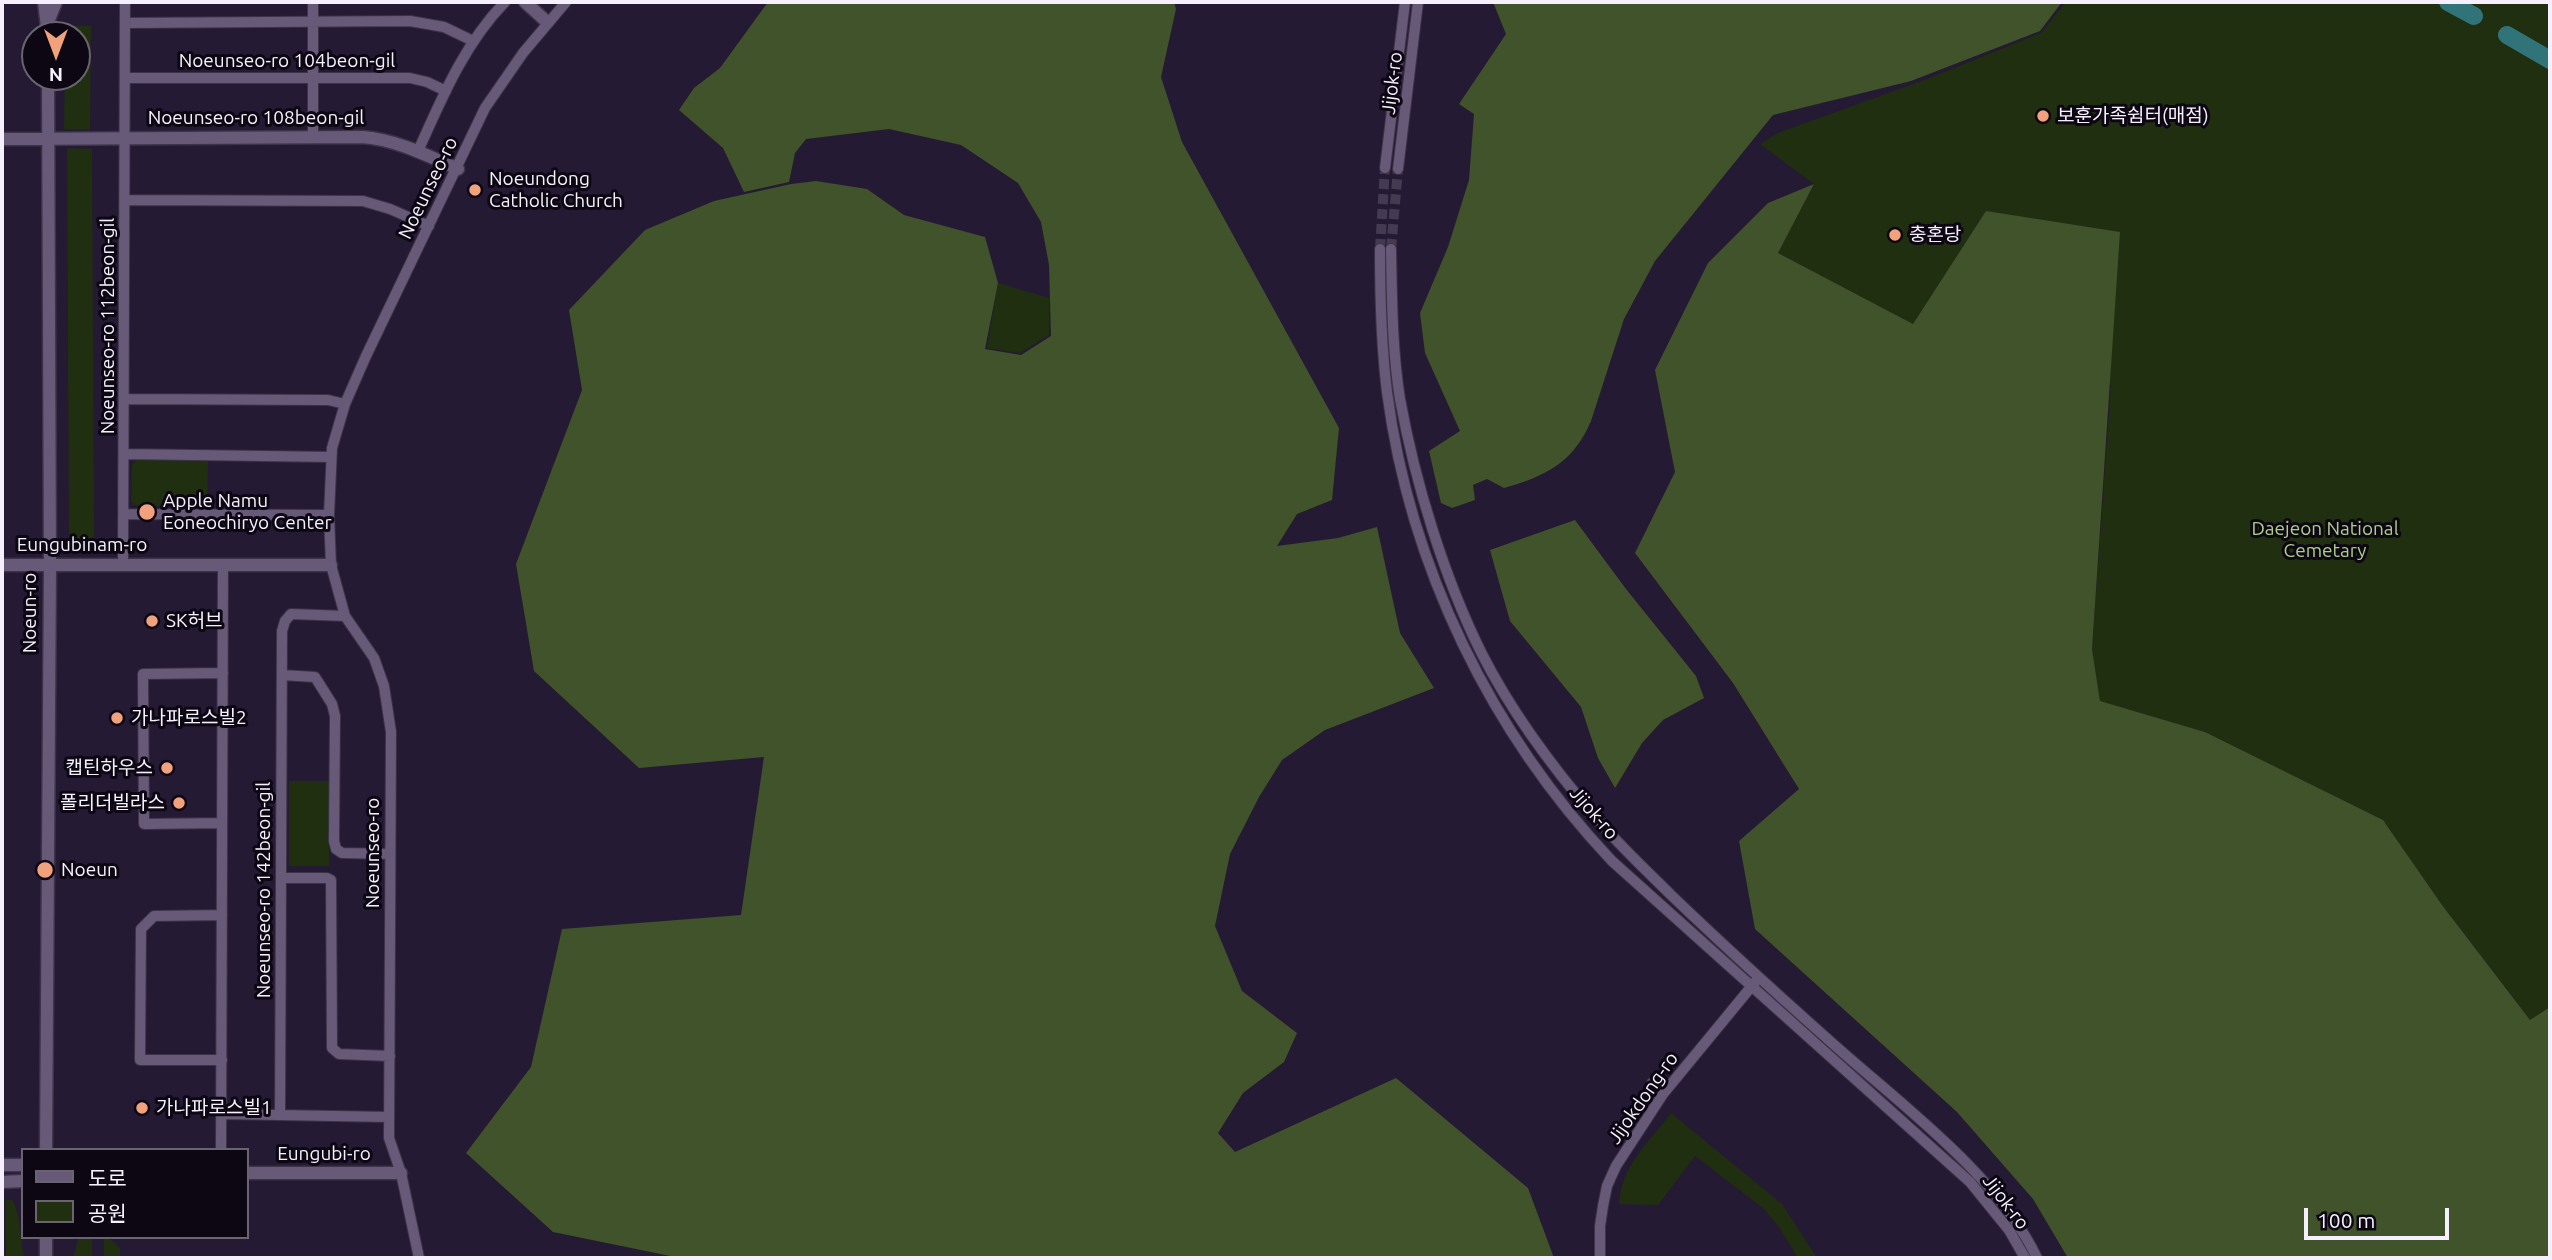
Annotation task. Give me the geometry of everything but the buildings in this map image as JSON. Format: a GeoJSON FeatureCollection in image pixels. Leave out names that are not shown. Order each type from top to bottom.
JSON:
{"type":"FeatureCollection","features":[{"type":"Feature","properties":{"kind":"street"},"geometry":{"type":"LineString","coordinates":[[44,2],[47,21]]}},
{"type":"Feature","properties":{"kind":"street"},"geometry":{"type":"LineString","coordinates":[[50,21],[56,2]]}},
{"type":"Feature","properties":{"kind":"street"},"geometry":{"type":"LineString","coordinates":[[125,2],[125,200]]}},
{"type":"Feature","properties":{"kind":"street"},"geometry":{"type":"LineString","coordinates":[[313,2],[313,137]]}},
{"type":"Feature","properties":{"kind":"street"},"geometry":{"type":"LineString","coordinates":[[418,150],[473,41],[489,18],[505,2]]}},
{"type":"Feature","properties":{"kind":"street"},"geometry":{"type":"LineString","coordinates":[[525,2],[547,22]]}},
{"type":"Feature","properties":{"kind":"street","name":"Noeunseo-ro"},"geometry":{"type":"LineString","coordinates":[[419,1258],[401,1173],[389,1138],[391,732],[384,686],[374,658],[345,616],[331,565],[331,457],[345,404],[366,356],[485,108],[547,22],[566,2]]}},
{"type":"Feature","properties":{"kind":"street","name":"Jijok-ro"},"geometry":{"type":"LineString","coordinates":[[1385,168],[1405,2]]}},
{"type":"Feature","properties":{"kind":"street","name":"Jijok-ro"},"geometry":{"type":"LineString","coordinates":[[1398,169],[1418,2]]}},
{"type":"Feature","properties":{"kind":"street"},"geometry":{"type":"LineString","coordinates":[[125,23],[423,22],[456,31],[473,41]]}},
{"type":"Feature","properties":{"kind":"street","name":"Noeunseo-ro 104beon-gil"},"geometry":{"type":"LineString","coordinates":[[125,78],[410,78],[446,91]]}},
{"type":"Feature","properties":{"kind":"street","name":"Noeun-ro"},"geometry":{"type":"LineString","coordinates":[[46,1148],[50,565],[48,91]]}},
{"type":"Feature","properties":{"kind":"street","name":"Noeunseo-ro 108beon-gil"},"geometry":{"type":"LineString","coordinates":[[2,139],[382,139],[418,150],[457,169]]}},
{"type":"Feature","properties":{"kind":"street","name":"Noeunseo-ro 112beon-gil"},"geometry":{"type":"LineString","coordinates":[[123,564],[125,200],[363,201],[429,226]]}},
{"type":"Feature","properties":{"kind":"street","name":"Jijok-ro"},"geometry":{"type":"LineString","coordinates":[[1380,249],[1383,348],[1400,462],[1428,562],[1471,660],[1535,767],[1581,827],[1641,888],[1978,1174],[2018,1224],[2037,1258]]}},
{"type":"Feature","properties":{"kind":"street","name":"Jijok-ro"},"geometry":{"type":"LineString","coordinates":[[1391,249],[1394,348],[1400,397],[1410,447],[1434,532],[1482,654],[1532,737],[1596,818],[1755,982],[1970,1182],[2009,1230],[2025,1258]]}},
{"type":"Feature","properties":{"kind":"street"},"geometry":{"type":"LineString","coordinates":[[125,399],[328,400],[345,404]]}},
{"type":"Feature","properties":{"kind":"street"},"geometry":{"type":"LineString","coordinates":[[125,454],[331,457]]}},
{"type":"Feature","properties":{"kind":"street"},"geometry":{"type":"LineString","coordinates":[[124,514],[329,515]]}},
{"type":"Feature","properties":{"kind":"street"},"geometry":{"type":"LineString","coordinates":[[221,1148],[223,564]]}},
{"type":"Feature","properties":{"kind":"street","name":"Eungubinam-ro"},"geometry":{"type":"LineString","coordinates":[[2,565],[331,565]]}},
{"type":"Feature","properties":{"kind":"street","name":"Noeunseo-ro 142beon-gil"},"geometry":{"type":"LineString","coordinates":[[280,1114],[282,631],[285,621],[292,614],[345,616]]}},
{"type":"Feature","properties":{"kind":"street"},"geometry":{"type":"LineString","coordinates":[[222,823],[144,824],[143,674],[223,673]]}},
{"type":"Feature","properties":{"kind":"street"},"geometry":{"type":"LineString","coordinates":[[282,675],[315,677],[332,704],[335,716],[336,849],[342,853],[390,854]]}},
{"type":"Feature","properties":{"kind":"street"},"geometry":{"type":"LineString","coordinates":[[281,878],[331,880],[332,1048],[339,1054],[390,1056]]}},
{"type":"Feature","properties":{"kind":"street"},"geometry":{"type":"LineString","coordinates":[[222,915],[154,916],[141,929],[140,1046],[140,1059],[222,1059]]}},
{"type":"Feature","properties":{"kind":"street","name":"Jijokdong-ro"},"geometry":{"type":"LineString","coordinates":[[1600,1258],[1600,1226],[1607,1186],[1616,1166],[1663,1094],[1755,982]]}},
{"type":"Feature","properties":{"kind":"street"},"geometry":{"type":"LineString","coordinates":[[1652,1083],[1663,1094]]}},
{"type":"Feature","properties":{"kind":"street"},"geometry":{"type":"LineString","coordinates":[[222,1114],[389,1117]]}},
{"type":"Feature","properties":{"kind":"street"},"geometry":{"type":"LineString","coordinates":[[2,1165],[21,1165]]}},
{"type":"Feature","properties":{"kind":"street","name":"Eungubi-ro"},"geometry":{"type":"LineString","coordinates":[[248,1173],[401,1173]]}},
{"type":"Feature","properties":{"kind":"street"},"geometry":{"type":"LineString","coordinates":[[2,1182],[21,1181]]}},
{"type":"Feature","properties":{"kind":"street"},"geometry":{"type":"LineString","coordinates":[[46,1239],[46,1258]]}},
{"type":"Feature","properties":{"kind":"green space","name":"Daejeon National Cemetary"},"geometry":{"type":"Polygon","coordinates":[[[2066,2],[2550,2],[2550,1007],[2530,1020],[2442,905],[2383,820],[2205,732],[2100,701],[2092,649],[2111,386],[1986,211],[1913,324],[1778,253],[1814,184],[1760,144],[1778,133],[1927,79],[2041,33],[2066,2]]]}},
{"type":"Feature","properties":{"kind":"green space"},"geometry":{"type":"Polygon","coordinates":[[[65,91],[90,91],[90,130],[64,129],[65,91]]]}},
{"type":"Feature","properties":{"kind":"green space"},"geometry":{"type":"Polygon","coordinates":[[[67,148],[92,149],[94,545],[69,546],[67,148]]]}},
{"type":"Feature","properties":{"kind":"green space"},"geometry":{"type":"Polygon","coordinates":[[[998,283],[1049,298],[1049,335],[1020,353],[987,348],[998,283]]]}},
{"type":"Feature","properties":{"kind":"green space"},"geometry":{"type":"Polygon","coordinates":[[[137,459],[208,461],[207,507],[134,505],[131,501],[132,465],[137,459]]]}},
{"type":"Feature","properties":{"kind":"green space"},"geometry":{"type":"Polygon","coordinates":[[[289,781],[329,781],[329,866],[289,866],[289,781]]]}},
{"type":"Feature","properties":{"kind":"green space"},"geometry":{"type":"Polygon","coordinates":[[[1671,1113],[1782,1204],[1817,1258],[1798,1258],[1763,1208],[1695,1156],[1658,1205],[1619,1204],[1621,1190],[1631,1166],[1671,1113]]]}},
{"type":"Feature","properties":{"kind":"green space"},"geometry":{"type":"Polygon","coordinates":[[[5,1200],[12,1200],[17,1212],[24,1258],[6,1258],[5,1200]]]}},
{"type":"Feature","properties":{"kind":"green space"},"geometry":{"type":"Polygon","coordinates":[[[78,1239],[92,1239],[92,1258],[73,1258],[78,1239]]]}},
{"type":"Feature","properties":{"kind":"green space"},"geometry":{"type":"Polygon","coordinates":[[[104,1239],[108,1239],[120,1248],[120,1258],[104,1258],[104,1239]]]}},
{"type":"Feature","properties":{"kind":"shaded area"},"geometry":{"type":"Polygon","coordinates":[[[768,2],[1174,2],[1176,9],[1161,77],[1182,142],[1339,428],[1332,500],[1297,514],[1277,546],[1338,538],[1377,527],[1400,633],[1434,688],[1325,730],[1282,760],[1259,797],[1230,854],[1215,926],[1242,991],[1297,1033],[1284,1062],[1243,1093],[1218,1133],[1235,1152],[1396,1078],[1528,1188],[1554,1258],[680,1258],[553,1232],[466,1153],[531,1067],[562,929],[741,915],[764,757],[639,768],[534,671],[516,564],[582,390],[569,310],[645,230],[714,201],[816,181],[867,189],[904,215],[985,237],[998,283],[985,349],[1021,355],[1051,336],[1049,265],[1041,222],[1018,183],[961,145],[889,129],[806,139],[795,153],[789,182],[744,192],[723,148],[679,110],[694,88],[720,68],[768,2]]]}},
{"type":"Feature","properties":{"kind":"shaded area"},"geometry":{"type":"Polygon","coordinates":[[[1493,2],[2062,2],[2040,31],[1911,81],[1773,115],[1655,261],[1624,319],[1591,421],[1576,447],[1556,466],[1533,478],[1504,488],[1487,479],[1473,485],[1475,500],[1452,508],[1441,503],[1429,451],[1460,431],[1425,353],[1420,313],[1448,247],[1469,180],[1474,114],[1459,104],[1506,34],[1493,2]]]}},
{"type":"Feature","properties":{"kind":"shaded area"},"geometry":{"type":"Polygon","coordinates":[[[2438,2],[2458,2],[2467,7],[2468,13],[2462,15],[2438,2]]]}},
{"type":"Feature","properties":{"kind":"shaded area"},"geometry":{"type":"Polygon","coordinates":[[[2520,37],[2550,54],[2550,64],[2516,44],[2513,38],[2520,37]]]}},
{"type":"Feature","properties":{"kind":"shaded area"},"geometry":{"type":"Polygon","coordinates":[[[1814,184],[1778,253],[1913,324],[1986,211],[2120,232],[2092,649],[2100,701],[2205,732],[2383,820],[2442,905],[2530,1020],[2550,1007],[2550,1258],[2068,1258],[2033,1199],[1957,1112],[1755,929],[1739,841],[1799,789],[1733,683],[1635,553],[1675,472],[1655,370],[1708,263],[1768,203],[1814,184]]]}},
{"type":"Feature","properties":{"kind":"shaded area"},"geometry":{"type":"Polygon","coordinates":[[[1575,520],[1696,676],[1704,698],[1663,720],[1642,743],[1615,788],[1598,758],[1581,707],[1510,621],[1490,550],[1575,520]]]}},
{"type":"Feature","properties":{"kind":"waterway"},"geometry":{"type":"LineString","coordinates":[[2448,2],[2474,16]]}},
{"type":"Feature","properties":{"kind":"waterway"},"geometry":{"type":"LineString","coordinates":[[2507,35],[2550,60]]}},
{"type":"Feature","properties":{"kind":"tunnel"},"geometry":{"type":"LineString","coordinates":[[1380,249],[1385,168]]}},
{"type":"Feature","properties":{"kind":"tunnel"},"geometry":{"type":"LineString","coordinates":[[1391,249],[1398,169]]}},
{"type":"Feature","properties":{"kind":"place","name":"보훈가족쉼터(매점)"},"geometry":{"type":"Point","coordinates":[2043,116]}},
{"type":"Feature","properties":{"kind":"place","name":"Noeundong Catholic Church"},"geometry":{"type":"Point","coordinates":[475,190]}},
{"type":"Feature","properties":{"kind":"place","name":"충혼당"},"geometry":{"type":"Point","coordinates":[1895,235]}},
{"type":"Feature","properties":{"kind":"place","name":"Apple Namu Eoneochiryo Center"},"geometry":{"type":"Point","coordinates":[147,512]}},
{"type":"Feature","properties":{"kind":"place","name":"SK허브"},"geometry":{"type":"Point","coordinates":[152,621]}},
{"type":"Feature","properties":{"kind":"place","name":"가나파로스빌2"},"geometry":{"type":"Point","coordinates":[117,718]}},
{"type":"Feature","properties":{"kind":"place","name":"캡틴하우스"},"geometry":{"type":"Point","coordinates":[167,768]}},
{"type":"Feature","properties":{"kind":"place","name":"폴리더빌라스"},"geometry":{"type":"Point","coordinates":[179,803]}},
{"type":"Feature","properties":{"kind":"place","name":"Noeun"},"geometry":{"type":"Point","coordinates":[45,870]}},
{"type":"Feature","properties":{"kind":"place","name":"가나파로스빌1"},"geometry":{"type":"Point","coordinates":[142,1108]}}]}
